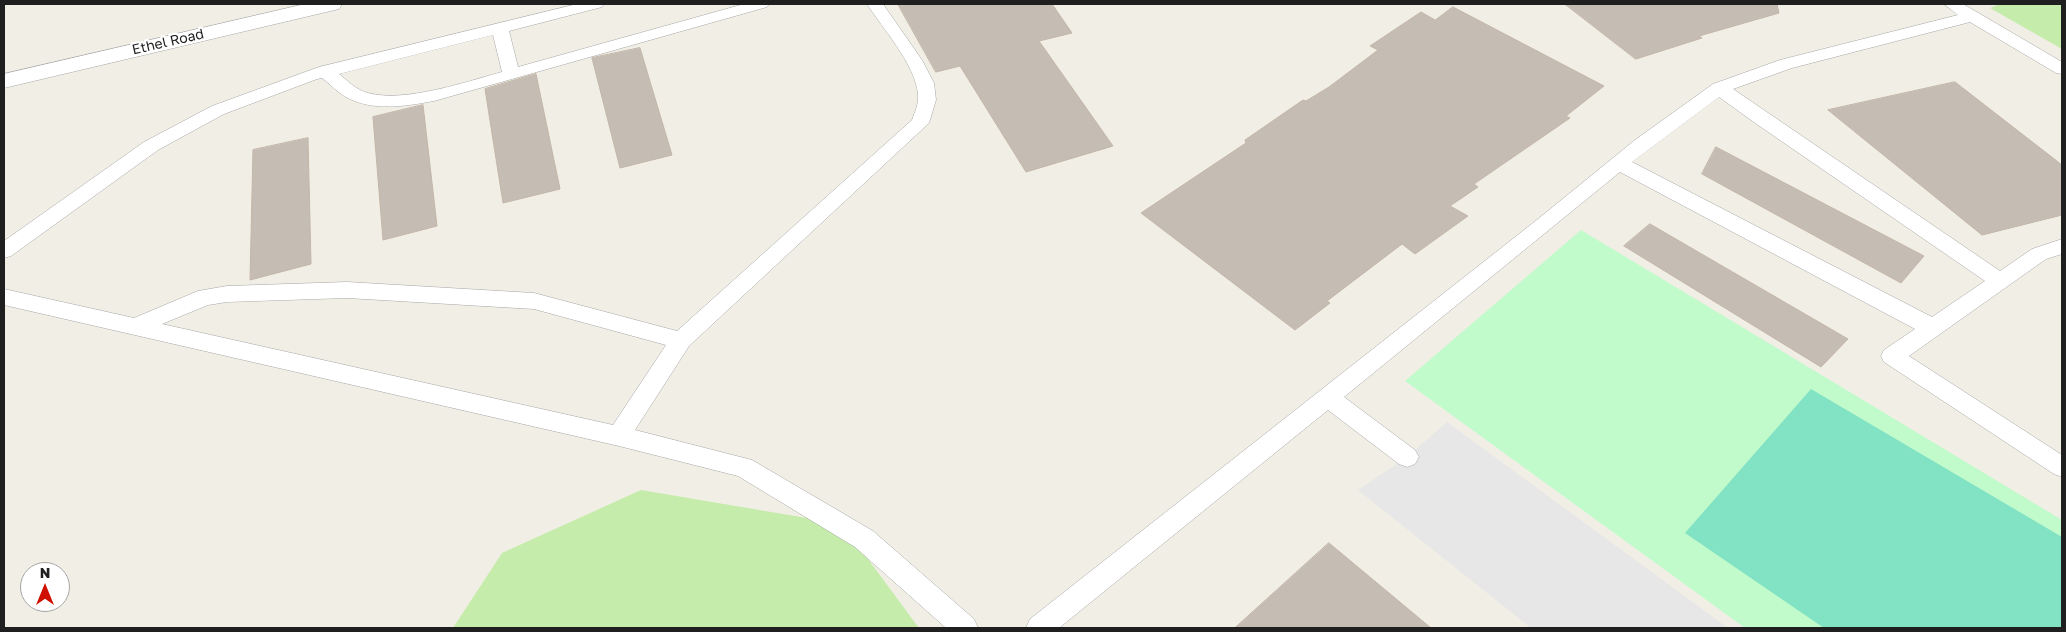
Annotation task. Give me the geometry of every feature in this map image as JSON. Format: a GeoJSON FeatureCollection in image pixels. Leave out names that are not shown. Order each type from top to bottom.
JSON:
{"type":"FeatureCollection","features":[{"type":"Feature","properties":{"kind":"street","name":"Ethel Road"},"geometry":{"type":"LineString","coordinates":[[4,81],[331,4]]}},
{"type":"Feature","properties":{"kind":"lane"},"geometry":{"type":"LineString","coordinates":[[4,251],[151,146],[218,110],[311,74],[596,4]]}},
{"type":"Feature","properties":{"kind":"lane"},"geometry":{"type":"LineString","coordinates":[[325,71],[354,94],[379,100],[406,100],[444,94],[761,4]]}},
{"type":"Feature","properties":{"kind":"lane"},"geometry":{"type":"LineString","coordinates":[[619,436],[682,340],[920,123],[926,109],[927,91],[916,64],[875,4]]}},
{"type":"Feature","properties":{"kind":"lane"},"geometry":{"type":"LineString","coordinates":[[1952,4],[2062,69]]}},
{"type":"Feature","properties":{"kind":"lane"},"geometry":{"type":"LineString","coordinates":[[1039,628],[1545,224],[1642,144],[1719,88],[1786,64],[1972,16]]}},
{"type":"Feature","properties":{"kind":"lane"},"geometry":{"type":"LineString","coordinates":[[500,28],[512,74]]}},
{"type":"Feature","properties":{"kind":"lane"},"geometry":{"type":"LineString","coordinates":[[1719,88],[1764,121],[2000,281]]}},
{"type":"Feature","properties":{"kind":"lane"},"geometry":{"type":"LineString","coordinates":[[1619,163],[1933,328]]}},
{"type":"Feature","properties":{"kind":"lane"},"geometry":{"type":"LineString","coordinates":[[2062,246],[2039,254],[1892,356],[2062,467]]}},
{"type":"Feature","properties":{"kind":"lane"},"geometry":{"type":"LineString","coordinates":[[134,326],[205,297],[227,294],[347,290],[534,301],[682,340]]}},
{"type":"Feature","properties":{"kind":"lane"},"geometry":{"type":"LineString","coordinates":[[4,297],[619,436],[744,467],[864,539],[966,628]]}},
{"type":"Feature","properties":{"kind":"lane"},"geometry":{"type":"LineString","coordinates":[[1328,396],[1407,457]]}},
{"type":"Feature","properties":{"kind":"green space"},"geometry":{"type":"Polygon","coordinates":[[[2000,4],[2062,4],[2062,49],[1990,8],[2000,4]]]}},
{"type":"Feature","properties":{"kind":"green space"},"geometry":{"type":"Polygon","coordinates":[[[1581,230],[2062,520],[2062,628],[1745,628],[1405,381],[1581,230]]]}},
{"type":"Feature","properties":{"kind":"green space"},"geometry":{"type":"Polygon","coordinates":[[[1811,389],[2062,537],[2062,628],[1824,628],[1685,533],[1811,389]]]}},
{"type":"Feature","properties":{"kind":"green space"},"geometry":{"type":"Polygon","coordinates":[[[641,490],[842,524],[919,628],[453,628],[502,553],[641,490]]]}},
{"type":"Feature","properties":{"kind":"shaded area"},"geometry":{"type":"Polygon","coordinates":[[[1447,422],[1728,628],[1531,628],[1358,490],[1407,457],[1447,422]]]}},
{"type":"Feature","properties":{"kind":"building"},"geometry":{"type":"Polygon","coordinates":[[[898,4],[1052,4],[1072,33],[1039,41],[1113,146],[1026,172],[960,66],[936,72],[898,4]]]}},
{"type":"Feature","properties":{"kind":"building"},"geometry":{"type":"Polygon","coordinates":[[[1565,4],[1777,4],[1779,13],[1699,36],[1702,38],[1636,59],[1565,4]]]}},
{"type":"Feature","properties":{"kind":"building"},"geometry":{"type":"Polygon","coordinates":[[[1453,7],[1604,86],[1566,116],[1570,118],[1474,184],[1478,187],[1450,206],[1468,216],[1415,254],[1402,244],[1327,301],[1330,303],[1295,330],[1141,213],[1246,143],[1245,140],[1303,100],[1306,101],[1329,87],[1378,50],[1370,46],[1421,12],[1435,20],[1453,7]]]}},
{"type":"Feature","properties":{"kind":"building"},"geometry":{"type":"Polygon","coordinates":[[[640,48],[672,155],[620,168],[592,58],[640,48]]]}},
{"type":"Feature","properties":{"kind":"building"},"geometry":{"type":"Polygon","coordinates":[[[536,74],[560,189],[503,203],[485,89],[536,74]]]}},
{"type":"Feature","properties":{"kind":"building"},"geometry":{"type":"Polygon","coordinates":[[[1955,82],[2062,165],[2062,215],[1982,235],[1828,110],[1955,82]]]}},
{"type":"Feature","properties":{"kind":"building"},"geometry":{"type":"Polygon","coordinates":[[[423,105],[437,226],[383,240],[373,117],[423,105]]]}},
{"type":"Feature","properties":{"kind":"building"},"geometry":{"type":"Polygon","coordinates":[[[308,138],[311,264],[250,280],[253,150],[308,138]]]}},
{"type":"Feature","properties":{"kind":"building"},"geometry":{"type":"Polygon","coordinates":[[[1716,147],[1924,256],[1901,283],[1702,174],[1716,147]]]}},
{"type":"Feature","properties":{"kind":"building"},"geometry":{"type":"Polygon","coordinates":[[[1650,224],[1848,339],[1821,367],[1624,246],[1650,224]]]}},
{"type":"Feature","properties":{"kind":"building"},"geometry":{"type":"Polygon","coordinates":[[[1329,543],[1431,628],[1235,628],[1329,543]]]}}]}
